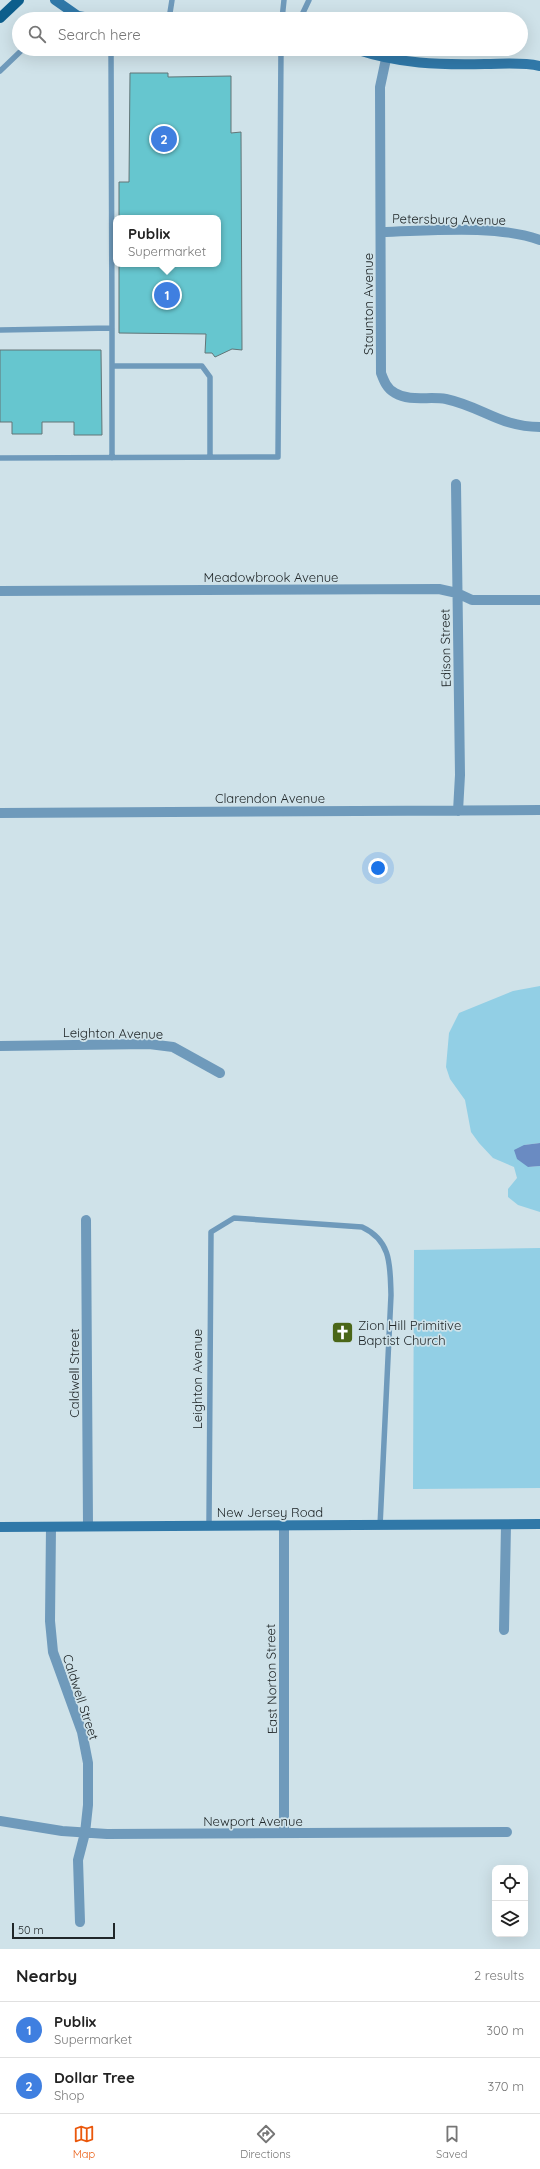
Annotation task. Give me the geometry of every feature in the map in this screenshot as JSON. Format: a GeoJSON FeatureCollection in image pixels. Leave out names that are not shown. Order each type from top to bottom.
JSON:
{"type":"FeatureCollection","features":[{"type":"Feature","properties":{"kind":"main road"},"geometry":{"type":"LineString","coordinates":[[0,18],[18,0]]}},
{"type":"Feature","properties":{"kind":"street"},"geometry":{"type":"LineString","coordinates":[[55,0],[72,12]]}},
{"type":"Feature","properties":{"kind":"street"},"geometry":{"type":"LineString","coordinates":[[377,56],[407,63],[515,63],[540,66]]}},
{"type":"Feature","properties":{"kind":"street","name":"Staunton Avenue"},"geometry":{"type":"LineString","coordinates":[[386,59],[380,87],[381,373],[386,385],[394,393],[405,398],[438,398],[457,401],[474,407],[501,421],[517,426],[540,427]]}},
{"type":"Feature","properties":{"kind":"street","name":"Petersburg Avenue"},"geometry":{"type":"LineString","coordinates":[[381,232],[495,230],[516,233],[540,240]]}},
{"type":"Feature","properties":{"kind":"street","name":"Edison Street"},"geometry":{"type":"LineString","coordinates":[[456,484],[460,775],[458,810]]}},
{"type":"Feature","properties":{"kind":"street","name":"Meadowbrook Avenue"},"geometry":{"type":"LineString","coordinates":[[0,591],[439,589],[457,593],[472,600],[540,600]]}},
{"type":"Feature","properties":{"kind":"street","name":"Clarendon Avenue"},"geometry":{"type":"LineString","coordinates":[[0,813],[540,810]]}},
{"type":"Feature","properties":{"kind":"street","name":"Leighton Avenue"},"geometry":{"type":"LineString","coordinates":[[0,1046],[149,1044],[173,1047],[220,1073]]}},
{"type":"Feature","properties":{"kind":"street","name":"Caldwell Street"},"geometry":{"type":"LineString","coordinates":[[86,1220],[88,1526]]}},
{"type":"Feature","properties":{"kind":"street","name":"New Jersey Road"},"geometry":{"type":"LineString","coordinates":[[0,1527],[540,1524]]}},
{"type":"Feature","properties":{"kind":"street","name":"East Norton Street"},"geometry":{"type":"LineString","coordinates":[[284,1525],[284,1832]]}},
{"type":"Feature","properties":{"kind":"street"},"geometry":{"type":"LineString","coordinates":[[504,1630],[506,1525]]}},
{"type":"Feature","properties":{"kind":"street","name":"Caldwell Street"},"geometry":{"type":"LineString","coordinates":[[51,1526],[50,1621],[52,1652],[82,1732],[88,1763],[88,1805],[85,1833],[78,1860],[80,1922]]}},
{"type":"Feature","properties":{"kind":"street","name":"Newport Avenue"},"geometry":{"type":"LineString","coordinates":[[0,1821],[85,1833],[261,1834],[284,1832],[321,1834],[507,1832]]}},
{"type":"Feature","properties":{"kind":"lane"},"geometry":{"type":"LineString","coordinates":[[170,12],[172,0]]}},
{"type":"Feature","properties":{"kind":"lane"},"geometry":{"type":"LineString","coordinates":[[283,12],[284,0]]}},
{"type":"Feature","properties":{"kind":"lane"},"geometry":{"type":"LineString","coordinates":[[303,12],[309,0]]}},
{"type":"Feature","properties":{"kind":"lane"},"geometry":{"type":"LineString","coordinates":[[0,71],[16,56]]}},
{"type":"Feature","properties":{"kind":"lane"},"geometry":{"type":"LineString","coordinates":[[111,56],[112,458]]}},
{"type":"Feature","properties":{"kind":"lane"},"geometry":{"type":"LineString","coordinates":[[0,458],[278,457],[281,56]]}},
{"type":"Feature","properties":{"kind":"lane"},"geometry":{"type":"LineString","coordinates":[[0,330],[112,328]]}},
{"type":"Feature","properties":{"kind":"lane"},"geometry":{"type":"LineString","coordinates":[[112,366],[202,366],[210,377],[210,457]]}},
{"type":"Feature","properties":{"kind":"lane","name":"Leighton Avenue"},"geometry":{"type":"LineString","coordinates":[[209,1526],[212,1232],[234,1218],[362,1227],[376,1234],[383,1243],[388,1258],[390,1295],[380,1526]]}},
{"type":"Feature","properties":{"kind":"shaded area"},"geometry":{"type":"Polygon","coordinates":[[[540,986],[540,1143],[524,1145],[528,1167],[540,1166],[540,1212],[518,1205],[508,1197],[508,1189],[517,1178],[514,1167],[493,1158],[471,1132],[465,1100],[450,1079],[446,1067],[449,1033],[459,1013],[513,991],[540,986]]]}},
{"type":"Feature","properties":{"kind":"shaded area"},"geometry":{"type":"Polygon","coordinates":[[[540,1143],[540,1166],[528,1167],[517,1159],[514,1150],[524,1145],[540,1143]]]}},
{"type":"Feature","properties":{"kind":"shaded area"},"geometry":{"type":"Polygon","coordinates":[[[540,1248],[540,1488],[413,1489],[414,1250],[540,1248]]]}},
{"type":"Feature","properties":{"kind":"building"},"geometry":{"type":"Polygon","coordinates":[[[130,73],[168,73],[168,77],[231,76],[231,133],[241,132],[242,350],[232,349],[215,357],[212,353],[205,353],[206,334],[119,333],[119,267],[221,267],[221,215],[119,215],[119,182],[129,182],[130,73]]]}},
{"type":"Feature","properties":{"kind":"building"},"geometry":{"type":"Polygon","coordinates":[[[0,350],[101,350],[102,435],[74,435],[74,422],[42,422],[42,434],[12,434],[12,422],[0,422],[0,350]]]}},
{"type":"Feature","properties":{"kind":"place","name":"Dollar Tree"},"geometry":{"type":"Point","coordinates":[164,139]}},
{"type":"Feature","properties":{"kind":"place","name":"Publix"},"geometry":{"type":"Point","coordinates":[167,295]}},
{"type":"Feature","properties":{"kind":"place","name":"Zion Hill Primitive Baptist Church"},"geometry":{"type":"Point","coordinates":[343,1332]}}]}
